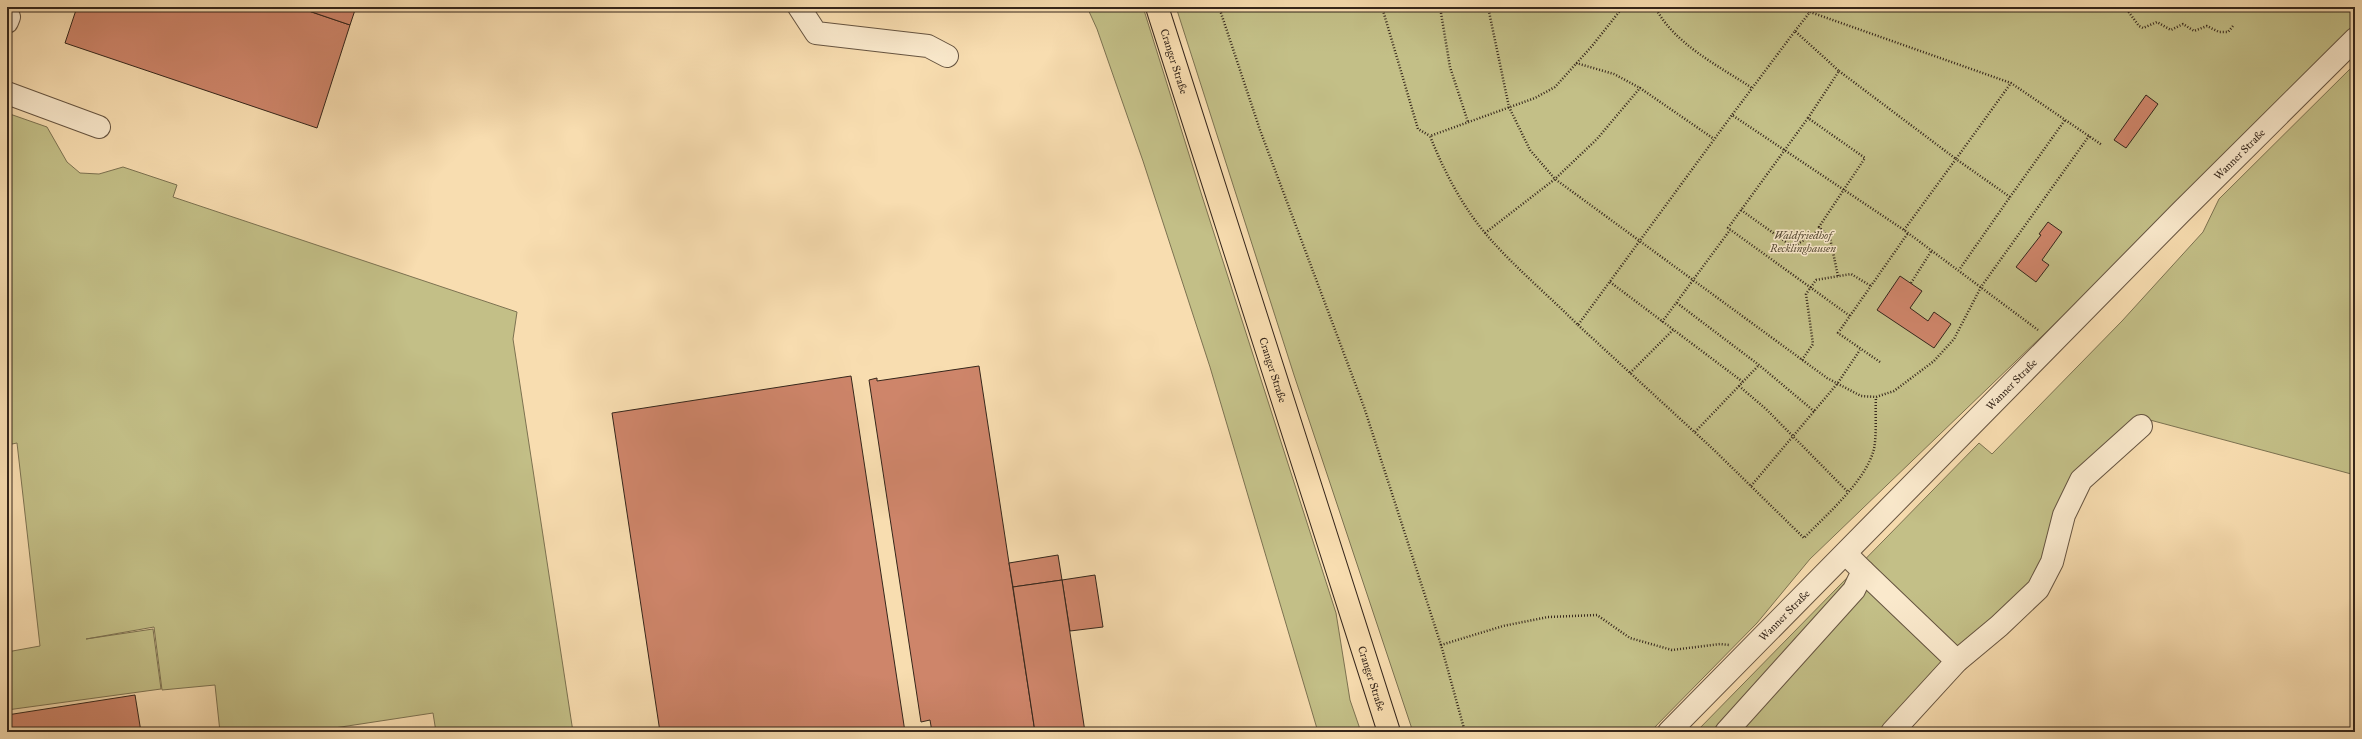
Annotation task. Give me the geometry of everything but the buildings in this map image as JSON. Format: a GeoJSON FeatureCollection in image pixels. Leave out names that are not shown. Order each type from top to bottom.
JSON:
{"type":"FeatureCollection","features":[{"type":"Feature","properties":{"kind":"main road","name":"Cranger Straße"},"geometry":{"type":"LineString","coordinates":[[1157,7],[1389,732]]}},
{"type":"Feature","properties":{"kind":"street"},"geometry":{"type":"LineString","coordinates":[[799,7],[816,33],[928,46],[947,56]]}},
{"type":"Feature","properties":{"kind":"street","name":"Wanner Straße"},"geometry":{"type":"LineString","coordinates":[[1669,732],[2355,38]]}},
{"type":"Feature","properties":{"kind":"street"},"geometry":{"type":"LineString","coordinates":[[7,94],[99,127]]}},
{"type":"Feature","properties":{"kind":"street"},"geometry":{"type":"LineString","coordinates":[[1892,732],[1957,661],[1999,626],[2038,589],[2052,562],[2064,515],[2081,480],[2141,426]]}},
{"type":"Feature","properties":{"kind":"street"},"geometry":{"type":"LineString","coordinates":[[1846,554],[1957,661]]}},
{"type":"Feature","properties":{"kind":"street"},"geometry":{"type":"LineString","coordinates":[[1726,732],[1854,590],[1862,571]]}},
{"type":"Feature","properties":{"kind":"path"},"geometry":{"type":"LineString","coordinates":[[1219,7],[1260,130],[1364,407],[1441,645],[1465,732]]}},
{"type":"Feature","properties":{"kind":"path"},"geometry":{"type":"LineString","coordinates":[[1382,7],[1418,129],[1430,136],[1443,167],[1455,190],[1486,233],[1578,325],[1695,432],[1804,538],[1848,492],[1865,468],[1874,449],[1876,397]]}},
{"type":"Feature","properties":{"kind":"path"},"geometry":{"type":"LineString","coordinates":[[1440,7],[1450,67],[1468,122]]}},
{"type":"Feature","properties":{"kind":"path"},"geometry":{"type":"LineString","coordinates":[[1488,7],[1509,107],[1530,150],[1555,179],[1802,360],[1838,384],[1861,396],[1876,397],[1894,391],[1934,361],[1954,339],[1981,287],[2089,136]]}},
{"type":"Feature","properties":{"kind":"path"},"geometry":{"type":"LineString","coordinates":[[1430,136],[1535,98],[1555,86],[1624,7]]}},
{"type":"Feature","properties":{"kind":"path"},"geometry":{"type":"LineString","coordinates":[[1655,7],[1661,19],[1686,43],[1752,88]]}},
{"type":"Feature","properties":{"kind":"path"},"geometry":{"type":"LineString","coordinates":[[1791,7],[1810,12],[2010,83],[2102,145]]}},
{"type":"Feature","properties":{"kind":"path"},"geometry":{"type":"LineString","coordinates":[[2125,7],[2139,26],[2143,28],[2157,22],[2171,30],[2182,24],[2194,31],[2207,26],[2224,33],[2228,32],[2233,26]]}},
{"type":"Feature","properties":{"kind":"path"},"geometry":{"type":"LineString","coordinates":[[1578,325],[1714,139],[1810,12]]}},
{"type":"Feature","properties":{"kind":"path"},"geometry":{"type":"LineString","coordinates":[[1795,31],[1839,71],[1956,159],[2010,197]]}},
{"type":"Feature","properties":{"kind":"path"},"geometry":{"type":"LineString","coordinates":[[1576,63],[1608,71],[1640,88],[1714,139]]}},
{"type":"Feature","properties":{"kind":"path"},"geometry":{"type":"LineString","coordinates":[[1662,322],[1730,230],[1728,228],[1808,118],[1839,71]]}},
{"type":"Feature","properties":{"kind":"path"},"geometry":{"type":"LineString","coordinates":[[1904,230],[2010,83]]}},
{"type":"Feature","properties":{"kind":"path"},"geometry":{"type":"LineString","coordinates":[[1486,233],[1555,179],[1597,139],[1640,88]]}},
{"type":"Feature","properties":{"kind":"path"},"geometry":{"type":"LineString","coordinates":[[1732,115],[1904,230],[2054,342]]}},
{"type":"Feature","properties":{"kind":"path"},"geometry":{"type":"LineString","coordinates":[[1808,118],[1865,158],[1819,227],[1832,244],[1838,276]]}},
{"type":"Feature","properties":{"kind":"path"},"geometry":{"type":"LineString","coordinates":[[1958,270],[2065,120]]}},
{"type":"Feature","properties":{"kind":"path"},"geometry":{"type":"LineString","coordinates":[[1741,210],[1793,247],[1821,229]]}},
{"type":"Feature","properties":{"kind":"path"},"geometry":{"type":"LineString","coordinates":[[1730,230],[1850,316]]}},
{"type":"Feature","properties":{"kind":"path"},"geometry":{"type":"LineString","coordinates":[[1880,362],[1860,350],[1838,333],[1908,233]]}},
{"type":"Feature","properties":{"kind":"path"},"geometry":{"type":"LineString","coordinates":[[1911,284],[1932,250]]}},
{"type":"Feature","properties":{"kind":"path"},"geometry":{"type":"LineString","coordinates":[[1802,360],[1813,344],[1806,294],[1816,280],[1851,274],[1871,286]]}},
{"type":"Feature","properties":{"kind":"path"},"geometry":{"type":"LineString","coordinates":[[1610,282],[1743,382]]}},
{"type":"Feature","properties":{"kind":"path"},"geometry":{"type":"LineString","coordinates":[[1676,303],[1759,365],[1815,412]]}},
{"type":"Feature","properties":{"kind":"path"},"geometry":{"type":"LineString","coordinates":[[1630,373],[1673,330]]}},
{"type":"Feature","properties":{"kind":"path"},"geometry":{"type":"LineString","coordinates":[[1751,486],[1838,384],[1860,350]]}},
{"type":"Feature","properties":{"kind":"path"},"geometry":{"type":"LineString","coordinates":[[1695,432],[1759,365]]}},
{"type":"Feature","properties":{"kind":"path"},"geometry":{"type":"LineString","coordinates":[[1739,386],[1766,409],[1848,492]]}},
{"type":"Feature","properties":{"kind":"path"},"geometry":{"type":"LineString","coordinates":[[1441,645],[1503,626],[1548,617],[1597,615],[1630,638],[1672,650],[1720,644],[1732,645],[1749,652]]}},
{"type":"Feature","properties":{"kind":"green space"},"geometry":{"type":"Polygon","coordinates":[[[1087,7],[1143,7],[1336,613],[1350,700],[1361,732],[1318,732],[1210,367],[1143,161],[1097,29],[1087,7]]]}},
{"type":"Feature","properties":{"kind":"green space","name":"Waldfriedhof Recklinghausen"},"geometry":{"type":"Polygon","coordinates":[[[1176,7],[2355,7],[2355,29],[2117,264],[1810,559],[1757,623],[1650,732],[1413,732],[1294,375],[1176,7]]]}},
{"type":"Feature","properties":{"kind":"green space"},"geometry":{"type":"Polygon","coordinates":[[[2355,64],[2355,475],[2150,420],[2131,423],[2055,525],[2031,586],[1939,669],[1878,732],[1696,732],[1979,443],[1992,454],[2122,321],[2203,232],[2219,199],[2355,64]]]}},
{"type":"Feature","properties":{"kind":"green space"},"geometry":{"type":"Polygon","coordinates":[[[7,113],[47,127],[67,162],[80,173],[99,174],[123,167],[177,185],[173,197],[517,312],[513,339],[573,732],[436,732],[433,713],[308,732],[220,732],[215,685],[162,690],[154,627],[86,639],[153,629],[161,689],[7,710],[7,652],[40,646],[17,443],[7,445],[7,113]]]}}]}
